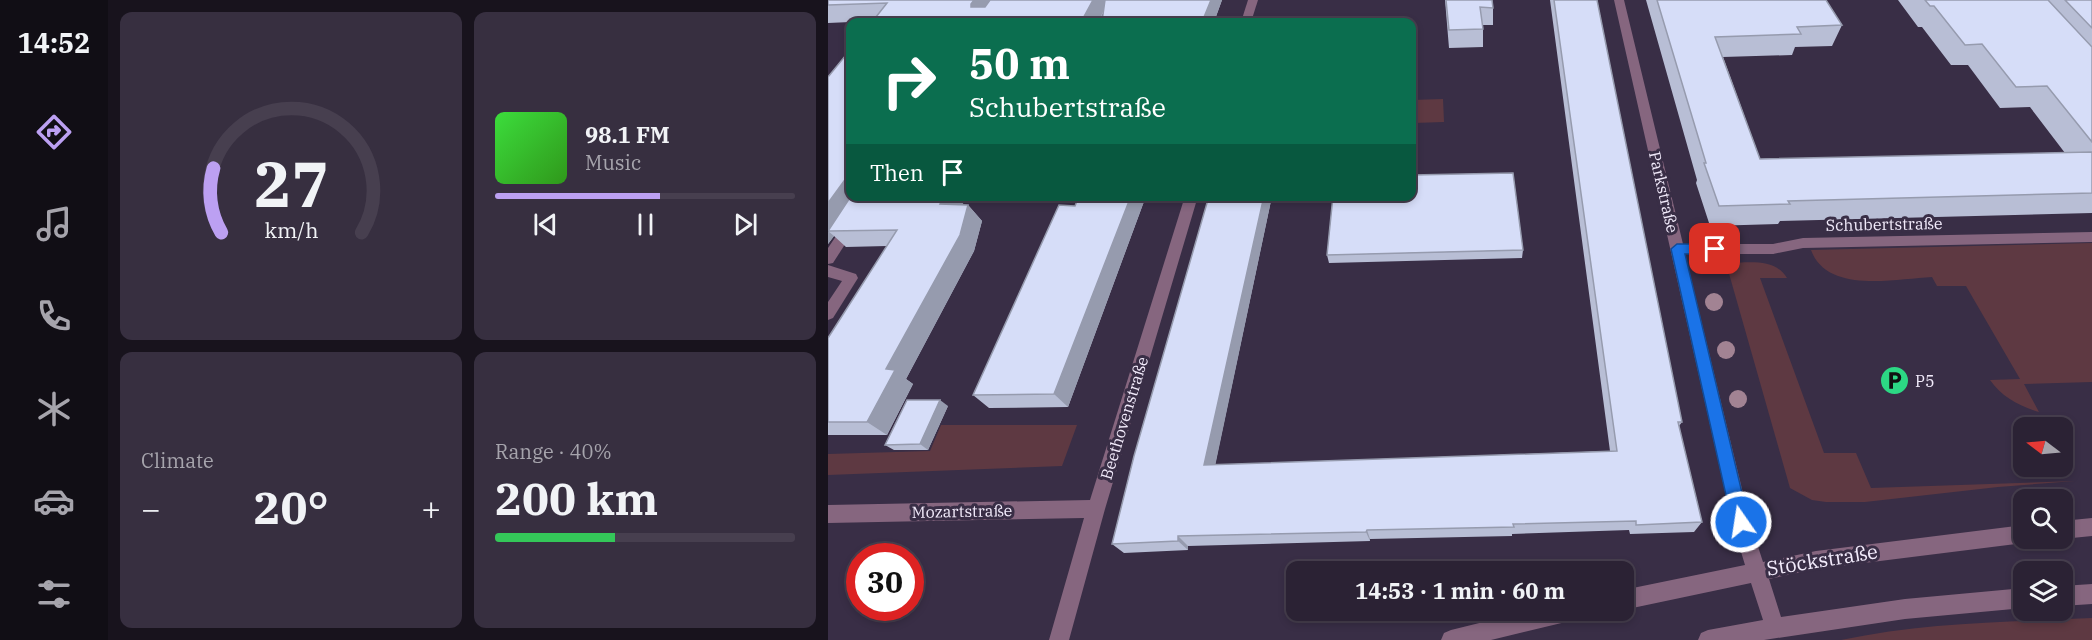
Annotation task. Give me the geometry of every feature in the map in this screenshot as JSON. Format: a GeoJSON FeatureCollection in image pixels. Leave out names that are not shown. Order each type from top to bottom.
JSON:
{"type":"FeatureCollection","features":[{"type":"Feature","properties":{"kind":"street"},"geometry":{"type":"LineString","coordinates":[[1247,18],[1252,0]]}},
{"type":"Feature","properties":{"kind":"street","name":"Parkstraße"},"geometry":{"type":"LineString","coordinates":[[1619,0],[1741,522],[1775,628]]}},
{"type":"Feature","properties":{"kind":"street"},"geometry":{"type":"LineString","coordinates":[[828,259],[867,201]]}},
{"type":"Feature","properties":{"kind":"street","name":"Beethovenstraße"},"geometry":{"type":"LineString","coordinates":[[1059,640],[1096,509],[1190,201]]}},
{"type":"Feature","properties":{"kind":"street","name":"Schubertstraße"},"geometry":{"type":"LineString","coordinates":[[1677,249],[1773,249],[1803,243],[2092,237]]}},
{"type":"Feature","properties":{"kind":"street"},"geometry":{"type":"LineString","coordinates":[[828,272],[851,278],[828,314]]}},
{"type":"Feature","properties":{"kind":"street","name":"Mozartstraße"},"geometry":{"type":"LineString","coordinates":[[828,514],[1096,509]]}},
{"type":"Feature","properties":{"kind":"street"},"geometry":{"type":"LineString","coordinates":[[2073,529],[2092,527]]}},
{"type":"Feature","properties":{"kind":"street","name":"Stöckstraße"},"geometry":{"type":"LineString","coordinates":[[1634,598],[1756,571],[1873,551],[2013,535]]}},
{"type":"Feature","properties":{"kind":"street"},"geometry":{"type":"LineString","coordinates":[[2073,595],[2092,594]]}},
{"type":"Feature","properties":{"kind":"street"},"geometry":{"type":"LineString","coordinates":[[1708,640],[1775,628],[2013,599]]}},
{"type":"Feature","properties":{"kind":"street"},"geometry":{"type":"LineString","coordinates":[[1451,640],[1529,621]]}},
{"type":"Feature","properties":{"kind":"shaded area"},"geometry":{"type":"Polygon","coordinates":[[[1443,99],[1444,122],[1416,123],[1416,100],[1443,99]]]}},
{"type":"Feature","properties":{"kind":"shaded area"},"geometry":{"type":"Polygon","coordinates":[[[2092,243],[2092,382],[2024,384],[2039,412],[2012,400],[1990,380],[2020,379],[1966,286],[1937,286],[1932,277],[1881,281],[1846,278],[1831,273],[1819,264],[1811,250],[2092,243]]]}},
{"type":"Feature","properties":{"kind":"shaded area"},"geometry":{"type":"Polygon","coordinates":[[[1726,263],[1768,264],[1782,271],[1787,278],[1760,278],[1824,453],[1856,453],[1871,488],[2075,481],[1865,502],[1812,500],[1790,488],[1726,263]]]}},
{"type":"Feature","properties":{"kind":"shaded area"},"geometry":{"type":"Polygon","coordinates":[[[941,425],[1077,425],[1062,466],[828,475],[828,454],[930,451],[941,425]]]}},
{"type":"Feature","properties":{"kind":"shaded area"},"geometry":{"type":"Polygon","coordinates":[[[2092,618],[2092,640],[1841,640],[1935,626],[2022,621],[2073,621],[2073,619],[2092,618]]]}},
{"type":"Feature","properties":{"kind":"building"},"geometry":{"type":"Polygon","coordinates":[[[828,0],[974,0],[971,7],[985,7],[990,0],[1093,0],[1083,18],[875,18],[887,3],[828,5],[828,0]]]}},
{"type":"Feature","properties":{"kind":"building"},"geometry":{"type":"Polygon","coordinates":[[[1105,0],[1211,0],[1204,18],[1103,18],[1105,0]]]}},
{"type":"Feature","properties":{"kind":"building"},"geometry":{"type":"Polygon","coordinates":[[[1446,0],[1492,0],[1493,8],[1480,7],[1483,29],[1449,30],[1446,0]]]}},
{"type":"Feature","properties":{"kind":"building"},"geometry":{"type":"Polygon","coordinates":[[[1554,0],[1597,0],[1682,422],[1678,422],[1702,522],[1636,525],[1636,521],[1513,524],[1514,527],[1178,536],[1178,541],[1112,544],[1134,456],[1208,201],[1263,201],[1204,465],[1617,451],[1554,0]]]}},
{"type":"Feature","properties":{"kind":"building"},"geometry":{"type":"Polygon","coordinates":[[[1657,0],[1826,0],[1842,25],[1797,27],[1801,34],[1715,37],[1760,159],[2092,152],[2092,193],[1788,201],[1790,204],[1719,206],[1704,163],[1706,163],[1657,0]]]}},
{"type":"Feature","properties":{"kind":"building"},"geometry":{"type":"Polygon","coordinates":[[[1925,0],[2048,0],[2092,47],[2092,142],[2047,86],[2016,87],[1982,44],[1965,45],[1934,6],[1930,6],[1925,0]]]}},
{"type":"Feature","properties":{"kind":"building"},"geometry":{"type":"Polygon","coordinates":[[[2065,0],[2092,0],[2092,28],[2065,0]]]}},
{"type":"Feature","properties":{"kind":"building"},"geometry":{"type":"Polygon","coordinates":[[[846,55],[846,178],[828,203],[828,77],[846,55]]]}},
{"type":"Feature","properties":{"kind":"building"},"geometry":{"type":"Polygon","coordinates":[[[1513,173],[1523,250],[1327,255],[1332,201],[1416,201],[1416,175],[1513,173]]]}},
{"type":"Feature","properties":{"kind":"building"},"geometry":{"type":"Polygon","coordinates":[[[848,201],[942,201],[940,204],[968,205],[960,235],[886,369],[895,370],[867,422],[828,422],[828,338],[897,230],[828,231],[848,201]]]}},
{"type":"Feature","properties":{"kind":"building"},"geometry":{"type":"Polygon","coordinates":[[[1077,201],[1129,201],[1054,394],[973,395],[1059,205],[1075,206],[1077,201]]]}},
{"type":"Feature","properties":{"kind":"building"},"geometry":{"type":"Polygon","coordinates":[[[907,400],[940,400],[920,444],[885,445],[907,400]]]}},
{"type":"Feature","properties":{"kind":"place","name":"P5"},"geometry":{"type":"Point","coordinates":[1894,381]}},
{"type":"Feature","properties":{"kind":"route"},"geometry":{"type":"LineString","coordinates":[[1715,249],[1677,249],[1741,522]]}}]}
